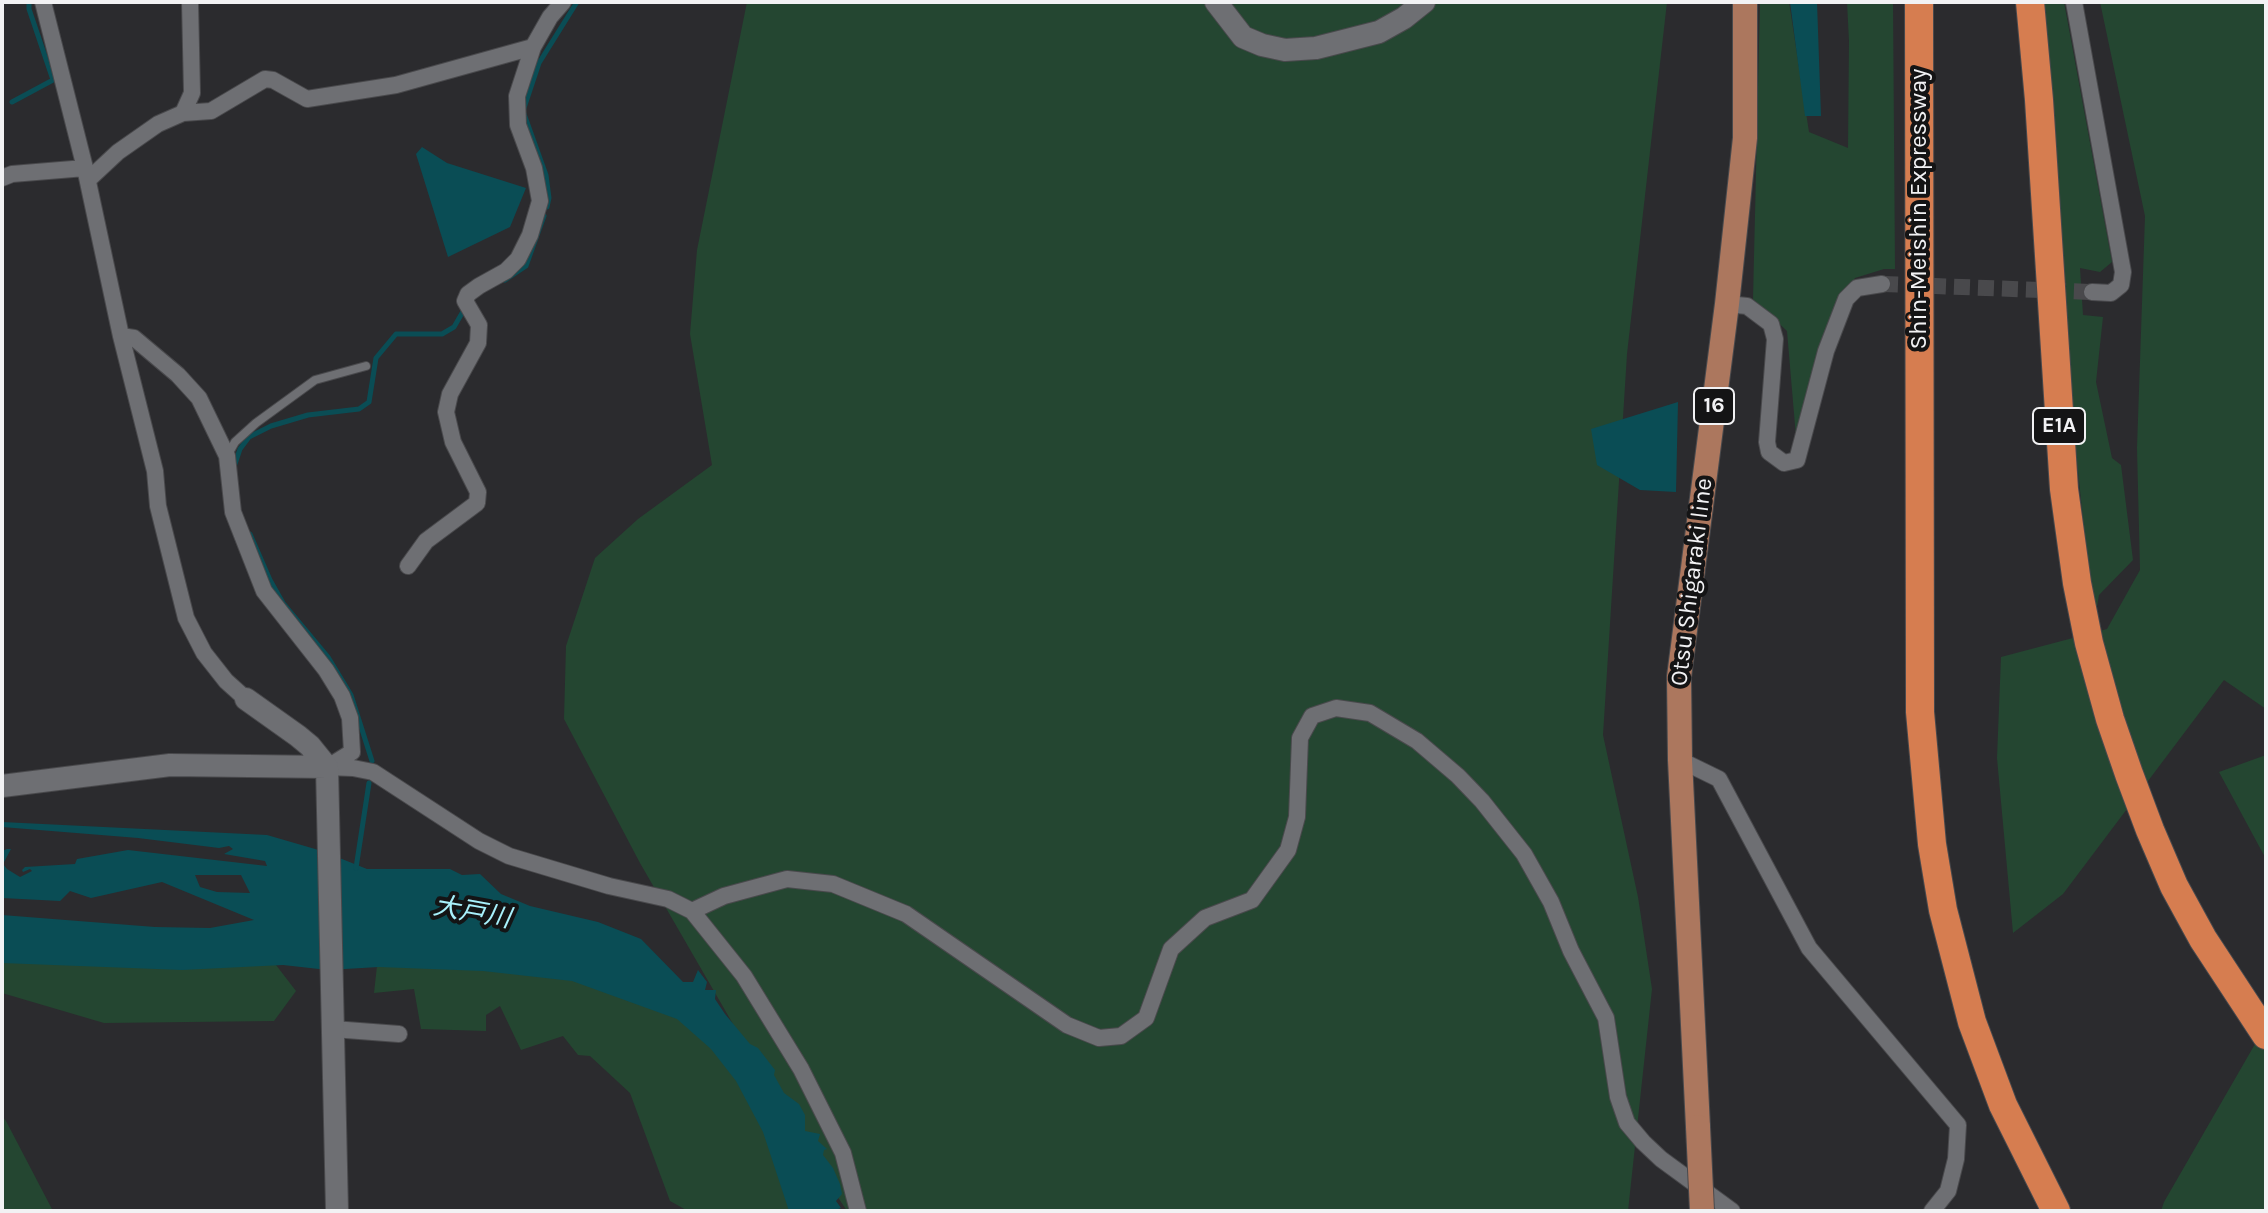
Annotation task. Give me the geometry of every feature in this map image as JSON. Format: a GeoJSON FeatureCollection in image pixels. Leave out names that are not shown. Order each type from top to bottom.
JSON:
{"type":"FeatureCollection","features":[{"type":"Feature","properties":{"kind":"highway","name":"Shin-Meishin Expressway"},"geometry":{"type":"LineString","coordinates":[[1919,2],[1920,712],[1932,844],[1943,910],[1972,1022],[2003,1105],[2056,1211]]}},
{"type":"Feature","properties":{"kind":"highway","name":"E1A"},"geometry":{"type":"LineString","coordinates":[[2030,2],[2064,489],[2089,643],[2129,774],[2174,886],[2203,939],[2266,1035]]}},
{"type":"Feature","properties":{"kind":"main road","name":"Otsu Shigaraki line"},"geometry":{"type":"LineString","coordinates":[[1702,1211],[1680,760],[1679,677],[1745,138],[1745,2]]}},
{"type":"Feature","properties":{"kind":"street"},"geometry":{"type":"LineString","coordinates":[[43,2],[155,471],[158,506],[186,618],[204,653],[226,681],[298,736],[327,767],[337,1211]]}},
{"type":"Feature","properties":{"kind":"street"},"geometry":{"type":"LineString","coordinates":[[183,113],[192,93],[190,2]]}},
{"type":"Feature","properties":{"kind":"street"},"geometry":{"type":"LineString","coordinates":[[408,566],[426,541],[477,503],[478,492],[453,442],[446,412],[450,394],[478,343],[479,325],[468,306],[468,294],[506,271],[518,259],[530,235],[540,201],[534,168],[518,125],[517,96],[533,47],[550,17],[563,2]]}},
{"type":"Feature","properties":{"kind":"street"},"geometry":{"type":"LineString","coordinates":[[1216,2],[1243,37],[1285,50],[1316,48],[1379,32],[1424,2]]}},
{"type":"Feature","properties":{"kind":"street"},"geometry":{"type":"LineString","coordinates":[[2074,2],[2123,272],[2121,285],[2111,293],[2092,292]]}},
{"type":"Feature","properties":{"kind":"street"},"geometry":{"type":"LineString","coordinates":[[2,178],[12,174],[86,174],[158,124],[183,113],[211,111],[265,79],[273,80],[307,99],[396,85],[533,47]]}},
{"type":"Feature","properties":{"kind":"street"},"geometry":{"type":"LineString","coordinates":[[1727,304],[1747,306],[1771,324],[1775,339],[1767,442],[1769,452],[1784,463],[1797,460],[1826,351],[1846,299],[1857,288],[1882,284]]}},
{"type":"Feature","properties":{"kind":"street"},"geometry":{"type":"LineString","coordinates":[[121,336],[134,338],[178,375],[199,398],[227,456],[233,512],[264,591],[326,670],[342,696],[350,718],[352,752],[327,767]]}},
{"type":"Feature","properties":{"kind":"street"},"geometry":{"type":"LineString","coordinates":[[692,911],[724,896],[787,879],[833,884],[906,914],[1067,1025],[1099,1038],[1121,1036],[1146,1018],[1171,949],[1205,918],[1252,900],[1288,850],[1297,817],[1300,738],[1312,716],[1336,708],[1370,713],[1417,741],[1458,776],[1524,854],[1551,902],[1571,951],[1606,1018],[1618,1097],[1627,1123],[1661,1159],[1732,1211]]}},
{"type":"Feature","properties":{"kind":"street"},"geometry":{"type":"LineString","coordinates":[[1680,760],[1719,779],[1809,948],[1958,1125],[1956,1159],[1948,1191],[1932,1211]]}},
{"type":"Feature","properties":{"kind":"street"},"geometry":{"type":"LineString","coordinates":[[2,786],[170,765],[353,768],[373,772],[479,841],[509,856],[609,886],[668,899],[692,911],[744,976],[801,1069],[843,1153],[858,1211]]}},
{"type":"Feature","properties":{"kind":"street"},"geometry":{"type":"LineString","coordinates":[[333,1029],[399,1034]]}},
{"type":"Feature","properties":{"kind":"lane"},"geometry":{"type":"LineString","coordinates":[[227,456],[235,442],[256,423],[315,380],[366,366]]}},
{"type":"Feature","properties":{"kind":"green space"},"geometry":{"type":"Polygon","coordinates":[[[747,2],[1667,2],[1627,354],[1603,735],[1638,897],[1652,989],[1628,1211],[847,1211],[800,1140],[640,863],[564,719],[566,646],[595,558],[638,519],[712,465],[690,334],[697,250],[747,2]]]}},
{"type":"Feature","properties":{"kind":"green space"},"geometry":{"type":"Polygon","coordinates":[[[1760,2],[1789,2],[1809,132],[1848,148],[1847,2],[1893,2],[1895,269],[1884,269],[1855,278],[1841,299],[1796,437],[1787,331],[1753,299],[1760,2]]]}},
{"type":"Feature","properties":{"kind":"green space"},"geometry":{"type":"Polygon","coordinates":[[[2042,2],[2064,2],[2112,262],[2100,272],[2080,268],[2083,315],[2103,317],[2096,382],[2112,458],[2121,465],[2133,560],[2099,595],[2094,624],[2063,328],[2042,2]]]}},
{"type":"Feature","properties":{"kind":"green space"},"geometry":{"type":"Polygon","coordinates":[[[2100,2],[2266,2],[2266,709],[2224,680],[2063,894],[2013,933],[1997,758],[2001,657],[2107,629],[2140,570],[2137,448],[2145,216],[2100,2]]]}},
{"type":"Feature","properties":{"kind":"green space"},"geometry":{"type":"Polygon","coordinates":[[[2266,755],[2266,859],[2219,772],[2266,755]]]}},
{"type":"Feature","properties":{"kind":"green space"},"geometry":{"type":"Polygon","coordinates":[[[2,952],[266,952],[296,991],[274,1021],[104,1023],[2,993],[2,952]]]}},
{"type":"Feature","properties":{"kind":"green space"},"geometry":{"type":"Polygon","coordinates":[[[378,957],[492,958],[677,1006],[743,1077],[802,1211],[688,1211],[670,1201],[630,1093],[590,1056],[578,1055],[563,1036],[521,1050],[500,1006],[486,1015],[486,1031],[421,1029],[414,989],[374,993],[378,957]]]}},
{"type":"Feature","properties":{"kind":"green space"},"geometry":{"type":"Polygon","coordinates":[[[2266,1025],[2266,1211],[2161,1211],[2164,1202],[2266,1025]]]}},
{"type":"Feature","properties":{"kind":"green space"},"geometry":{"type":"Polygon","coordinates":[[[2,1116],[6,1121],[53,1211],[2,1211],[2,1116]]]}},
{"type":"Feature","properties":{"kind":"water"},"geometry":{"type":"Polygon","coordinates":[[[1790,2],[1817,2],[1821,116],[1805,116],[1790,2]]]}},
{"type":"Feature","properties":{"kind":"water"},"geometry":{"type":"Polygon","coordinates":[[[422,147],[447,163],[526,188],[510,227],[448,257],[416,154],[422,147]]]}},
{"type":"Feature","properties":{"kind":"water"},"geometry":{"type":"Polygon","coordinates":[[[1678,402],[1676,492],[1640,490],[1597,465],[1591,429],[1678,402]]]}},
{"type":"Feature","properties":{"kind":"water","name":"大戸川"},"geometry":{"type":"Polygon","coordinates":[[[2,822],[267,835],[322,851],[367,869],[450,869],[462,875],[480,874],[501,894],[530,906],[598,922],[641,939],[683,982],[693,982],[698,970],[707,982],[705,990],[716,990],[715,999],[725,1014],[775,1070],[774,1075],[784,1093],[799,1104],[805,1115],[805,1131],[820,1134],[818,1141],[827,1149],[823,1155],[840,1184],[842,1194],[836,1201],[841,1208],[833,1211],[789,1211],[763,1132],[736,1081],[711,1049],[677,1019],[572,981],[483,971],[379,967],[328,970],[283,965],[182,970],[2,963],[2,915],[155,927],[210,928],[254,920],[162,882],[91,898],[70,891],[60,901],[2,898],[2,851],[7,849],[11,849],[3,864],[20,877],[32,871],[23,872],[25,867],[75,864],[77,859],[128,850],[267,866],[265,861],[224,854],[233,849],[229,846],[219,848],[2,827],[2,822]],[[195,875],[200,887],[217,892],[250,893],[241,875],[195,875]]]}},
{"type":"Feature","properties":{"kind":"waterway"},"geometry":{"type":"LineString","coordinates":[[12,102],[53,80],[29,2]]}},
{"type":"Feature","properties":{"kind":"waterway"},"geometry":{"type":"LineString","coordinates":[[547,207],[546,175],[523,111],[539,63],[577,2]]}},
{"type":"Feature","properties":{"kind":"waterway"},"geometry":{"type":"LineString","coordinates":[[505,280],[526,266],[544,216]]}},
{"type":"Feature","properties":{"kind":"waterway"},"geometry":{"type":"LineString","coordinates":[[234,467],[240,449],[249,437],[271,426],[308,415],[359,409],[369,402],[376,358],[396,334],[442,334],[454,327],[465,308]]}},
{"type":"Feature","properties":{"kind":"waterway"},"geometry":{"type":"LineString","coordinates":[[250,534],[283,603],[328,657],[351,695],[372,761]]}},
{"type":"Feature","properties":{"kind":"waterway"},"geometry":{"type":"LineString","coordinates":[[356,868],[369,783]]}},
{"type":"Feature","properties":{"kind":"tunnel"},"geometry":{"type":"LineString","coordinates":[[1882,284],[2092,292]]}}]}
